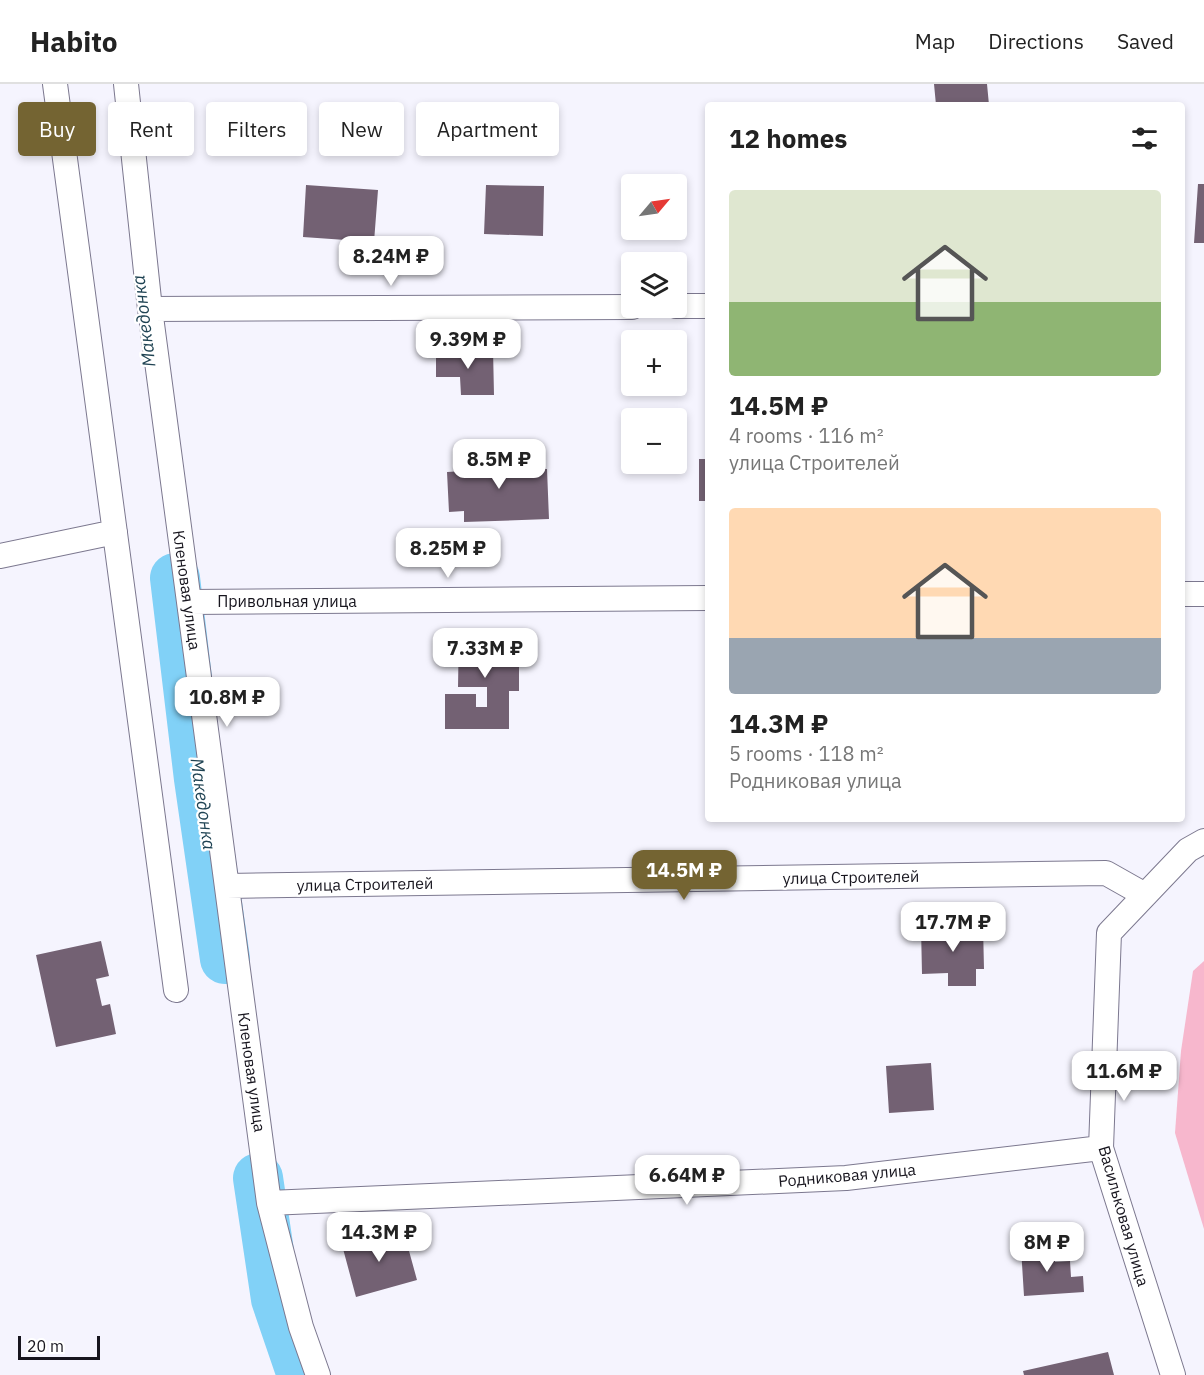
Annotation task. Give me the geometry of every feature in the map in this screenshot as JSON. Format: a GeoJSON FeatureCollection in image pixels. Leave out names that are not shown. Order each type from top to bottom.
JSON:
{"type":"FeatureCollection","features":[{"type":"Feature","properties":{"kind":"street"},"geometry":{"type":"LineString","coordinates":[[55,84],[176,990]]}},
{"type":"Feature","properties":{"kind":"street","name":"Кленовая улица"},"geometry":{"type":"LineString","coordinates":[[126,84],[150,309],[269,1203],[301,1327],[318,1375]]}},
{"type":"Feature","properties":{"kind":"street"},"geometry":{"type":"LineString","coordinates":[[687,306],[705,306]]}},
{"type":"Feature","properties":{"kind":"street"},"geometry":{"type":"LineString","coordinates":[[150,309],[621,307]]}},
{"type":"Feature","properties":{"kind":"street"},"geometry":{"type":"LineString","coordinates":[[0,556],[115,532]]}},
{"type":"Feature","properties":{"kind":"street"},"geometry":{"type":"LineString","coordinates":[[1185,594],[1204,594]]}},
{"type":"Feature","properties":{"kind":"street","name":"Привольная улица"},"geometry":{"type":"LineString","coordinates":[[189,602],[705,598]]}},
{"type":"Feature","properties":{"kind":"street","name":"Васильковая улица"},"geometry":{"type":"LineString","coordinates":[[1173,1375],[1101,1148],[1109,933],[1188,850],[1204,841]]}},
{"type":"Feature","properties":{"kind":"street","name":"улица Строителей"},"geometry":{"type":"LineString","coordinates":[[227,886],[1107,873],[1145,895]]}},
{"type":"Feature","properties":{"kind":"street","name":"Родниковая улица"},"geometry":{"type":"LineString","coordinates":[[269,1203],[846,1178],[1101,1148]]}},
{"type":"Feature","properties":{"kind":"shaded area"},"geometry":{"type":"Polygon","coordinates":[[[1204,961],[1204,1229],[1175,1133],[1181,1051],[1193,971],[1204,961]]]}},
{"type":"Feature","properties":{"kind":"building"},"geometry":{"type":"Polygon","coordinates":[[[934,84],[987,84],[989,102],[936,102],[934,84]]]}},
{"type":"Feature","properties":{"kind":"building"},"geometry":{"type":"Polygon","coordinates":[[[1198,184],[1204,184],[1204,243],[1194,243],[1198,184]]]}},
{"type":"Feature","properties":{"kind":"building"},"geometry":{"type":"Polygon","coordinates":[[[306,185],[378,190],[374,242],[303,237],[306,185]]]}},
{"type":"Feature","properties":{"kind":"building"},"geometry":{"type":"Polygon","coordinates":[[[486,185],[544,186],[543,236],[484,234],[486,185]]]}},
{"type":"Feature","properties":{"kind":"building"},"geometry":{"type":"Polygon","coordinates":[[[493,349],[494,395],[461,395],[460,377],[436,377],[436,350],[493,349]]]}},
{"type":"Feature","properties":{"kind":"building"},"geometry":{"type":"Polygon","coordinates":[[[528,456],[528,469],[547,469],[549,519],[464,522],[464,511],[449,512],[447,472],[464,471],[464,459],[528,456]]]}},
{"type":"Feature","properties":{"kind":"building"},"geometry":{"type":"Polygon","coordinates":[[[699,459],[705,459],[705,501],[699,501],[699,459]]]}},
{"type":"Feature","properties":{"kind":"building"},"geometry":{"type":"Polygon","coordinates":[[[459,629],[519,630],[519,691],[509,691],[509,729],[445,729],[445,694],[476,694],[476,707],[487,707],[487,687],[458,687],[459,629]]]}},
{"type":"Feature","properties":{"kind":"building"},"geometry":{"type":"Polygon","coordinates":[[[983,926],[984,969],[976,969],[976,986],[948,986],[948,973],[922,974],[921,927],[983,926]]]}},
{"type":"Feature","properties":{"kind":"building"},"geometry":{"type":"Polygon","coordinates":[[[101,941],[109,976],[96,979],[102,1006],[110,1004],[116,1034],[56,1047],[36,955],[101,941]]]}},
{"type":"Feature","properties":{"kind":"building"},"geometry":{"type":"Polygon","coordinates":[[[931,1063],[934,1110],[889,1113],[886,1066],[931,1063]]]}},
{"type":"Feature","properties":{"kind":"building"},"geometry":{"type":"Polygon","coordinates":[[[403,1229],[417,1280],[356,1297],[342,1245],[403,1229]]]}},
{"type":"Feature","properties":{"kind":"building"},"geometry":{"type":"Polygon","coordinates":[[[1054,1245],[1055,1262],[1070,1261],[1071,1277],[1083,1276],[1084,1292],[1024,1296],[1021,1248],[1054,1245]]]}},
{"type":"Feature","properties":{"kind":"building"},"geometry":{"type":"Polygon","coordinates":[[[1108,1352],[1114,1375],[1024,1375],[1023,1371],[1108,1352]]]}},
{"type":"Feature","properties":{"kind":"waterway","name":"Македонка"},"geometry":{"type":"LineString","coordinates":[[175,578],[199,779],[225,959]]}},
{"type":"Feature","properties":{"kind":"waterway","name":"Македонка"},"geometry":{"type":"LineString","coordinates":[[258,1178],[276,1299],[302,1375]]}}]}
